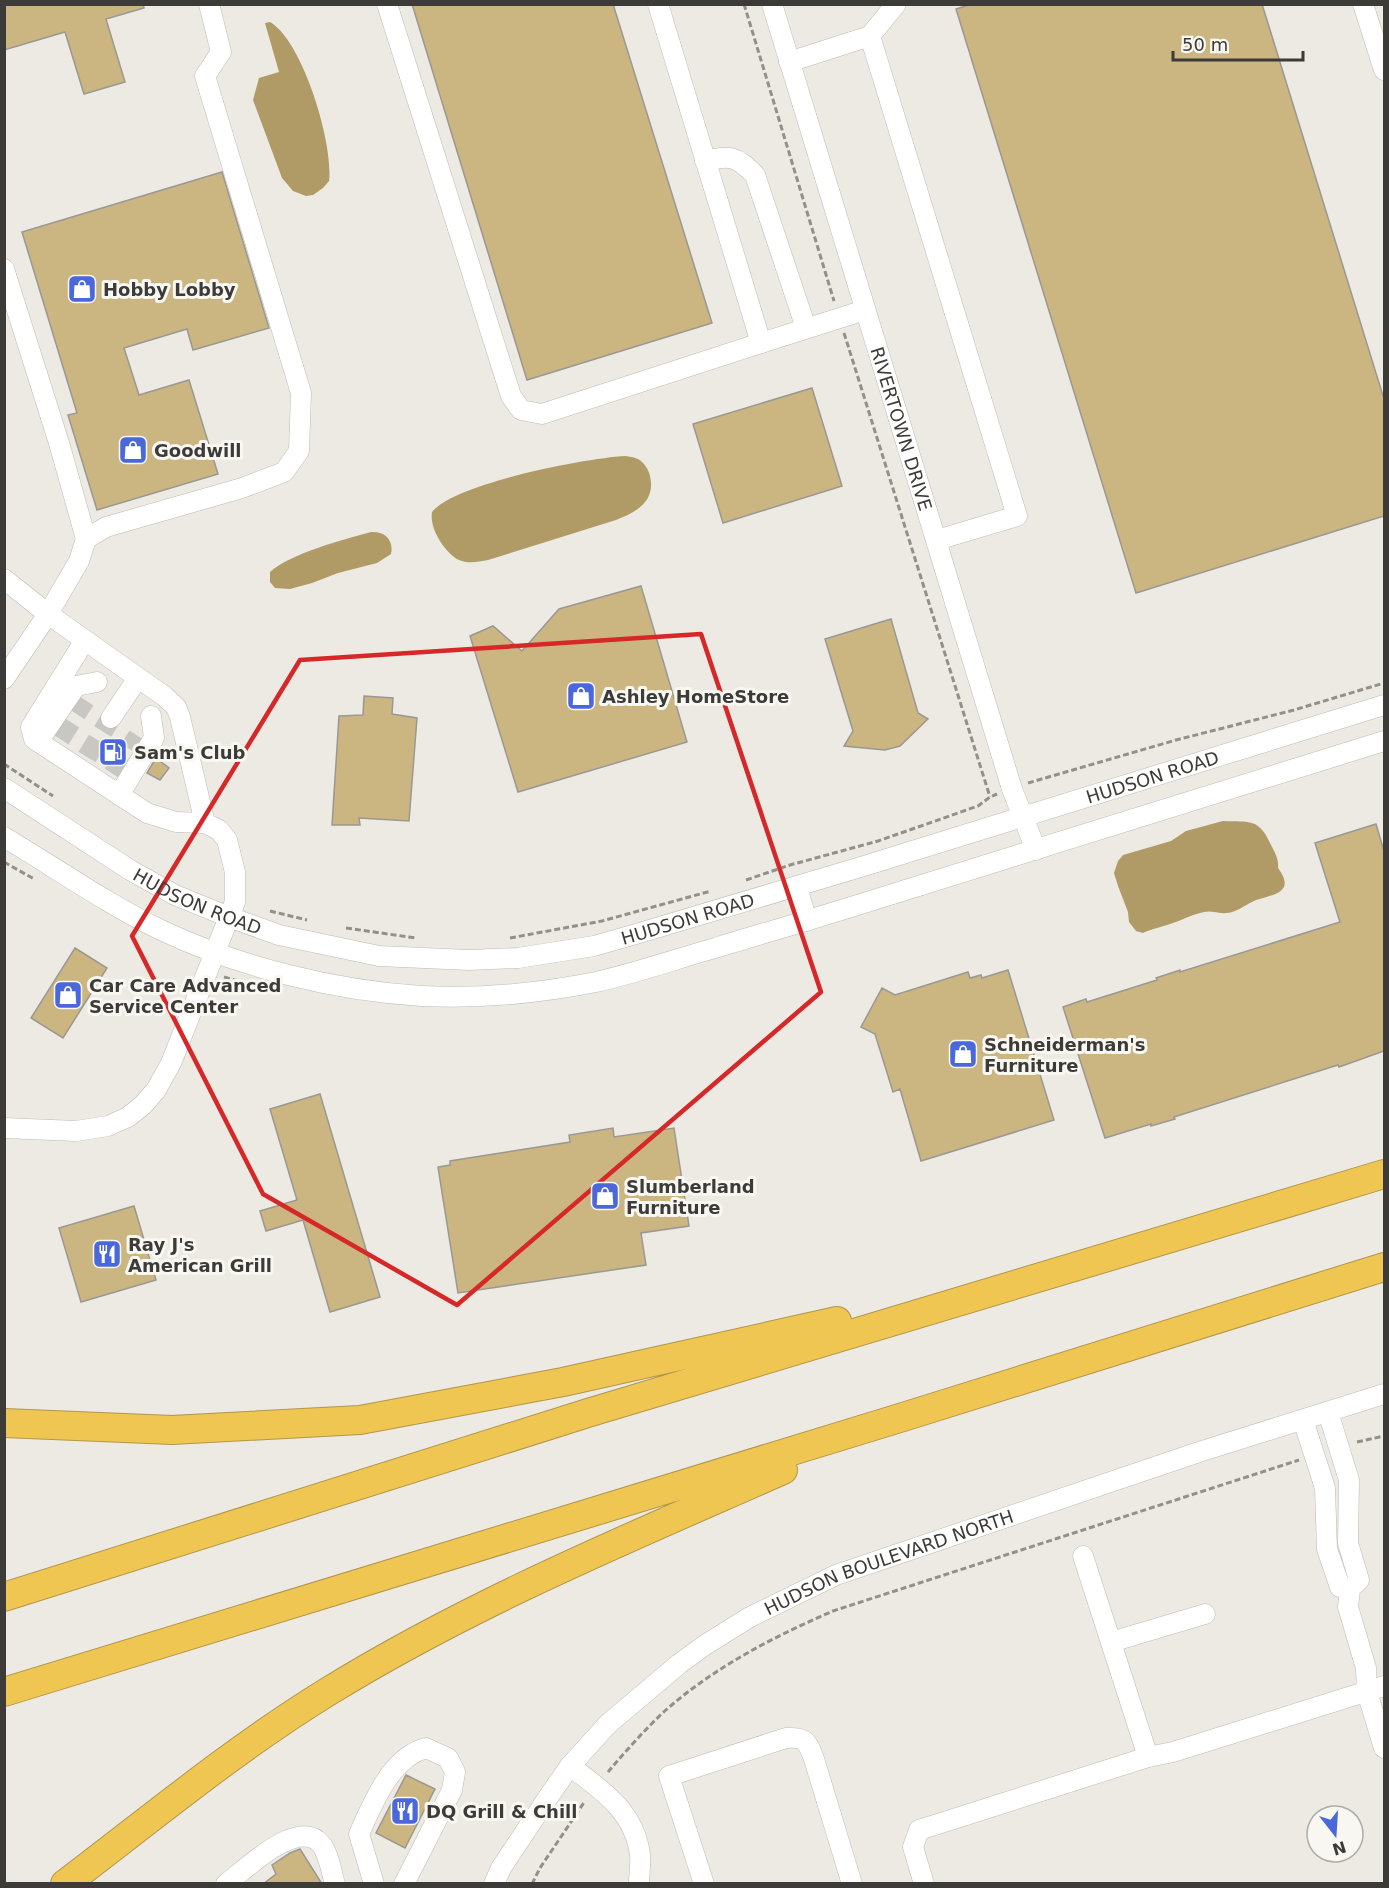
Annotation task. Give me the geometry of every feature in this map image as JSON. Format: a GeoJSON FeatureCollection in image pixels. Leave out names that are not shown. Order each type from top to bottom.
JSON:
{"type":"FeatureCollection","features":[{"type":"Feature","properties":{"kind":"highway"},"geometry":{"type":"LineString","coordinates":[[4,1597],[591,1412],[1384,1174]]}},
{"type":"Feature","properties":{"kind":"highway"},"geometry":{"type":"LineString","coordinates":[[4,1692],[903,1418],[1384,1267]]}},
{"type":"Feature","properties":{"kind":"highway"},"geometry":{"type":"LineString","coordinates":[[4,1423],[172,1430],[360,1420],[563,1382],[844,1320],[970,1300]]}},
{"type":"Feature","properties":{"kind":"highway"},"geometry":{"type":"LineString","coordinates":[[65,1884],[251,1742],[391,1654],[601,1550],[903,1418]]}},
{"type":"Feature","properties":{"kind":"street"},"geometry":{"type":"LineString","coordinates":[[86,539],[106,527],[242,488],[284,472],[299,451],[301,393],[205,76],[221,52],[208,4]]}},
{"type":"Feature","properties":{"kind":"street"},"geometry":{"type":"LineString","coordinates":[[387,4],[511,396],[521,410],[542,414],[865,310]]}},
{"type":"Feature","properties":{"kind":"street"},"geometry":{"type":"LineString","coordinates":[[658,4],[761,343]]}},
{"type":"Feature","properties":{"kind":"street","name":"RIVERTOWN DRIVE"},"geometry":{"type":"LineString","coordinates":[[772,4],[1012,789],[1036,850]]}},
{"type":"Feature","properties":{"kind":"street"},"geometry":{"type":"LineString","coordinates":[[789,62],[870,36],[896,4]]}},
{"type":"Feature","properties":{"kind":"street"},"geometry":{"type":"LineString","coordinates":[[1363,4],[1384,70]]}},
{"type":"Feature","properties":{"kind":"street"},"geometry":{"type":"LineString","coordinates":[[870,36],[1017,516],[937,540]]}},
{"type":"Feature","properties":{"kind":"street"},"geometry":{"type":"LineString","coordinates":[[705,161],[728,156],[744,164],[755,175],[806,328]]}},
{"type":"Feature","properties":{"kind":"street"},"geometry":{"type":"LineString","coordinates":[[4,269],[59,443],[86,539],[79,561],[48,614],[4,679]]}},
{"type":"Feature","properties":{"kind":"street"},"geometry":{"type":"LineString","coordinates":[[4,579],[48,614],[164,696],[176,707],[205,823]]}},
{"type":"Feature","properties":{"kind":"street"},"geometry":{"type":"LineString","coordinates":[[4,1128],[76,1131],[94,1129],[108,1126],[128,1117],[143,1105],[156,1090],[168,1070],[235,902],[235,872],[227,840],[219,830],[205,823],[176,822],[147,813],[83,763],[50,744],[34,739],[31,727],[85,640]]}},
{"type":"Feature","properties":{"kind":"street"},"geometry":{"type":"LineString","coordinates":[[85,700],[112,659]]}},
{"type":"Feature","properties":{"kind":"street"},"geometry":{"type":"LineString","coordinates":[[111,718],[138,678]]}},
{"type":"Feature","properties":{"kind":"street"},"geometry":{"type":"LineString","coordinates":[[50,744],[76,686],[97,682]]}},
{"type":"Feature","properties":{"kind":"street"},"geometry":{"type":"LineString","coordinates":[[138,736],[164,696]]}},
{"type":"Feature","properties":{"kind":"street","name":"HUDSON ROAD"},"geometry":{"type":"LineString","coordinates":[[4,788],[130,870],[175,895],[279,935],[368,954],[469,960],[519,958],[594,946],[797,887],[1384,705]]}},
{"type":"Feature","properties":{"kind":"street"},"geometry":{"type":"LineString","coordinates":[[112,785],[154,738],[151,716]]}},
{"type":"Feature","properties":{"kind":"street","name":"HUDSON ROAD"},"geometry":{"type":"LineString","coordinates":[[4,837],[160,929],[215,952],[280,971],[365,989],[421,996],[471,996],[565,987],[597,981],[807,921],[1384,741]]}},
{"type":"Feature","properties":{"kind":"street"},"geometry":{"type":"LineString","coordinates":[[797,887],[807,921]]}},
{"type":"Feature","properties":{"kind":"street","name":"HUDSON BOULEVARD NORTH"},"geometry":{"type":"LineString","coordinates":[[494,1884],[501,1868],[570,1766],[608,1724],[705,1645],[778,1603],[836,1575],[870,1563],[1199,1452],[1384,1394]]}},
{"type":"Feature","properties":{"kind":"street"},"geometry":{"type":"LineString","coordinates":[[1328,1412],[1349,1480],[1348,1543],[1359,1580],[1350,1589],[1348,1607],[1366,1668],[1376,1689],[1384,1748]]}},
{"type":"Feature","properties":{"kind":"street"},"geometry":{"type":"LineString","coordinates":[[1304,1420],[1325,1488],[1327,1549],[1340,1587],[1350,1589]]}},
{"type":"Feature","properties":{"kind":"street"},"geometry":{"type":"LineString","coordinates":[[1327,1549],[1348,1543]]}},
{"type":"Feature","properties":{"kind":"street"},"geometry":{"type":"LineString","coordinates":[[1083,1556],[1148,1757]]}},
{"type":"Feature","properties":{"kind":"street"},"geometry":{"type":"LineString","coordinates":[[1111,1642],[1205,1614]]}},
{"type":"Feature","properties":{"kind":"street"},"geometry":{"type":"LineString","coordinates":[[924,1884],[913,1846],[919,1830],[1148,1757],[1173,1752],[1376,1689]]}},
{"type":"Feature","properties":{"kind":"street"},"geometry":{"type":"LineString","coordinates":[[704,1884],[669,1776],[786,1738],[800,1737],[808,1744],[814,1759],[852,1884]]}},
{"type":"Feature","properties":{"kind":"street"},"geometry":{"type":"LineString","coordinates":[[374,1884],[359,1834],[384,1785],[409,1755],[426,1748],[448,1758],[454,1772],[452,1790],[404,1884]]}},
{"type":"Feature","properties":{"kind":"street"},"geometry":{"type":"LineString","coordinates":[[570,1766],[609,1795],[635,1835],[640,1857],[639,1884]]}},
{"type":"Feature","properties":{"kind":"street"},"geometry":{"type":"LineString","coordinates":[[226,1884],[284,1840],[299,1836],[313,1838],[322,1845],[335,1884]]}},
{"type":"Feature","properties":{"kind":"path"},"geometry":{"type":"LineString","coordinates":[[739,883],[790,865],[878,841],[978,806],[990,797],[744,4]]}},
{"type":"Feature","properties":{"kind":"path"},"geometry":{"type":"LineString","coordinates":[[1042,778],[1293,710],[1384,682]]}},
{"type":"Feature","properties":{"kind":"path"},"geometry":{"type":"LineString","coordinates":[[4,764],[60,801]]}},
{"type":"Feature","properties":{"kind":"path"},"geometry":{"type":"LineString","coordinates":[[502,939],[602,921],[719,889]]}},
{"type":"Feature","properties":{"kind":"path"},"geometry":{"type":"LineString","coordinates":[[269,910],[311,921]]}},
{"type":"Feature","properties":{"kind":"path"},"geometry":{"type":"LineString","coordinates":[[343,928],[376,934],[425,938]]}},
{"type":"Feature","properties":{"kind":"path"},"geometry":{"type":"LineString","coordinates":[[1351,1443],[1384,1436]]}},
{"type":"Feature","properties":{"kind":"path"},"geometry":{"type":"LineString","coordinates":[[532,1884],[571,1820],[597,1785],[668,1709],[721,1669],[776,1636],[833,1611],[1298,1460]]}},
{"type":"Feature","properties":{"kind":"highlighted area"},"geometry":{"type":"Polygon","coordinates":[[[701,634],[821,992],[457,1305],[263,1194],[132,936],[300,660],[701,634]]]}},
{"type":"Feature","properties":{"kind":"shaded area"},"geometry":{"type":"Polygon","coordinates":[[[270,22],[282,33],[294,50],[304,71],[314,95],[327,144],[329,181],[313,195],[306,196],[293,191],[282,178],[253,100],[259,78],[279,72],[265,23],[270,22]]]}},
{"type":"Feature","properties":{"kind":"shaded area"},"geometry":{"type":"Polygon","coordinates":[[[625,456],[638,459],[646,466],[651,488],[648,498],[642,505],[632,513],[616,520],[488,560],[473,562],[459,560],[448,552],[433,525],[432,512],[445,501],[467,491],[553,467],[625,456]]]}},
{"type":"Feature","properties":{"kind":"shaded area"},"geometry":{"type":"Polygon","coordinates":[[[371,532],[387,537],[392,549],[391,554],[377,563],[290,589],[275,588],[270,582],[270,572],[290,559],[371,532]]]}},
{"type":"Feature","properties":{"kind":"shaded area"},"geometry":{"type":"Polygon","coordinates":[[[1223,821],[1253,823],[1262,830],[1276,856],[1285,884],[1282,889],[1278,893],[1237,910],[1224,913],[1204,912],[1143,933],[1136,931],[1129,922],[1128,912],[1114,873],[1118,861],[1123,855],[1171,841],[1186,831],[1223,821]]]}},
{"type":"Feature","properties":{"kind":"building"},"geometry":{"type":"Polygon","coordinates":[[[4,4],[143,4],[144,8],[106,19],[125,82],[84,94],[65,32],[4,50],[4,4]]]}},
{"type":"Feature","properties":{"kind":"building"},"geometry":{"type":"Polygon","coordinates":[[[412,4],[613,4],[712,323],[527,380],[412,4]]]}},
{"type":"Feature","properties":{"kind":"building"},"geometry":{"type":"Polygon","coordinates":[[[972,4],[1262,4],[1384,399],[1384,516],[1136,593],[956,9],[972,4]]]}},
{"type":"Feature","properties":{"kind":"building"},"geometry":{"type":"Polygon","coordinates":[[[222,172],[269,328],[193,350],[187,329],[124,348],[139,395],[189,380],[218,474],[97,510],[68,415],[77,413],[22,232],[222,172]]]}},
{"type":"Feature","properties":{"kind":"building"},"geometry":{"type":"Polygon","coordinates":[[[812,388],[842,486],[723,523],[693,424],[812,388]]]}},
{"type":"Feature","properties":{"kind":"building","name":"Ashley HomeStore"},"geometry":{"type":"Polygon","coordinates":[[[641,586],[687,742],[518,792],[470,636],[493,626],[522,651],[559,609],[641,586]]]}},
{"type":"Feature","properties":{"kind":"building"},"geometry":{"type":"Polygon","coordinates":[[[891,619],[918,713],[928,719],[900,746],[885,750],[844,746],[853,731],[825,639],[891,619]]]}},
{"type":"Feature","properties":{"kind":"building"},"geometry":{"type":"Polygon","coordinates":[[[364,696],[393,698],[392,714],[417,718],[409,821],[359,818],[360,825],[332,825],[339,716],[363,715],[364,696]]]}},
{"type":"Feature","properties":{"kind":"building"},"geometry":{"type":"Polygon","coordinates":[[[156,758],[169,768],[160,780],[147,773],[156,758]]]}},
{"type":"Feature","properties":{"kind":"building"},"geometry":{"type":"Polygon","coordinates":[[[1376,824],[1384,851],[1384,1051],[1174,1117],[1175,1119],[1105,1138],[1063,1007],[1086,999],[1087,1002],[1157,980],[1156,978],[1180,970],[1180,972],[1340,922],[1315,843],[1376,824]]]}},
{"type":"Feature","properties":{"kind":"building"},"geometry":{"type":"Polygon","coordinates":[[[75,948],[107,968],[63,1038],[31,1018],[75,948]]]}},
{"type":"Feature","properties":{"kind":"building"},"geometry":{"type":"Polygon","coordinates":[[[1008,970],[1054,1120],[921,1161],[900,1089],[893,1092],[875,1034],[861,1027],[882,988],[895,995],[968,972],[970,978],[981,975],[982,978],[1008,970]]]}},
{"type":"Feature","properties":{"kind":"building"},"geometry":{"type":"Polygon","coordinates":[[[320,1094],[380,1297],[330,1312],[303,1220],[266,1231],[260,1211],[297,1200],[270,1109],[320,1094]]]}},
{"type":"Feature","properties":{"kind":"building"},"geometry":{"type":"Polygon","coordinates":[[[613,1128],[614,1137],[674,1128],[689,1226],[641,1233],[646,1265],[458,1293],[438,1167],[450,1165],[450,1161],[570,1142],[569,1135],[613,1128]]]}},
{"type":"Feature","properties":{"kind":"building","name":"Ray J's American Grill"},"geometry":{"type":"Polygon","coordinates":[[[134,1206],[156,1280],[81,1302],[59,1228],[134,1206]]]}},
{"type":"Feature","properties":{"kind":"building","name":"DQ Grill & Chill"},"geometry":{"type":"Polygon","coordinates":[[[406,1775],[435,1789],[405,1848],[376,1833],[406,1775]]]}},
{"type":"Feature","properties":{"kind":"building"},"geometry":{"type":"Polygon","coordinates":[[[300,1849],[322,1884],[263,1884],[276,1874],[272,1865],[300,1849]]]}},
{"type":"Feature","properties":{"kind":"tunnel"},"geometry":{"type":"LineString","coordinates":[[60,739],[85,700]]}},
{"type":"Feature","properties":{"kind":"tunnel"},"geometry":{"type":"LineString","coordinates":[[87,757],[111,718]]}},
{"type":"Feature","properties":{"kind":"tunnel"},"geometry":{"type":"LineString","coordinates":[[113,774],[138,736]]}},
{"type":"Feature","properties":{"kind":"place","name":"Hobby Lobby"},"geometry":{"type":"Point","coordinates":[82,289]}},
{"type":"Feature","properties":{"kind":"place","name":"Goodwill"},"geometry":{"type":"Point","coordinates":[133,450]}},
{"type":"Feature","properties":{"kind":"place","name":"Ashley HomeStore"},"geometry":{"type":"Point","coordinates":[581,696]}},
{"type":"Feature","properties":{"kind":"place","name":"Sam's Club"},"geometry":{"type":"Point","coordinates":[113,752]}},
{"type":"Feature","properties":{"kind":"place","name":"Car Care Advanced Service Center"},"geometry":{"type":"Point","coordinates":[68,995]}},
{"type":"Feature","properties":{"kind":"place","name":"Schneiderman's Furniture"},"geometry":{"type":"Point","coordinates":[963,1054]}},
{"type":"Feature","properties":{"kind":"place","name":"Slumberland Furniture"},"geometry":{"type":"Point","coordinates":[605,1196]}},
{"type":"Feature","properties":{"kind":"place","name":"Ray J's American Grill"},"geometry":{"type":"Point","coordinates":[107,1254]}},
{"type":"Feature","properties":{"kind":"place","name":"DQ Grill & Chill"},"geometry":{"type":"Point","coordinates":[405,1811]}}]}
